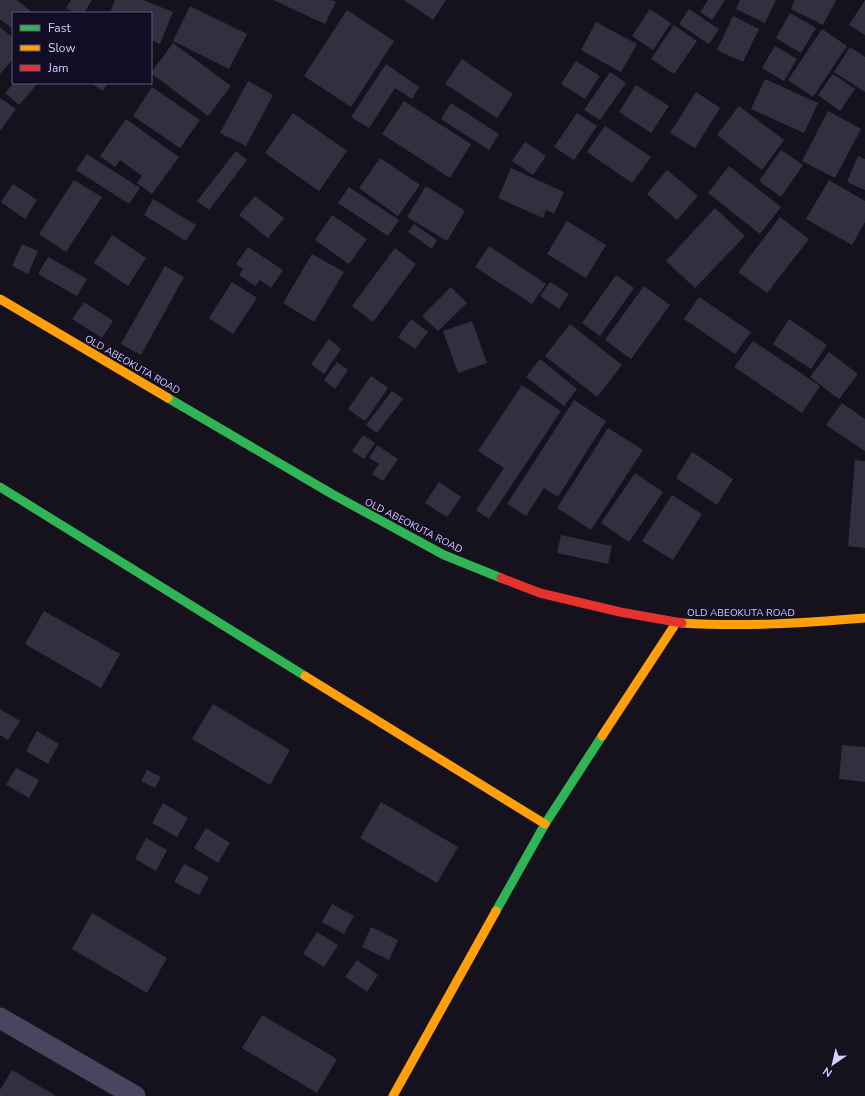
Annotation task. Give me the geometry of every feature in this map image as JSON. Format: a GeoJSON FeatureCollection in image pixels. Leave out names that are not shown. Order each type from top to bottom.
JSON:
{"type":"FeatureCollection","features":[{"type":"Feature","properties":{"kind":"main road","name":"OLD ABEOKUTA ROAD"},"geometry":{"type":"LineString","coordinates":[[0,299],[332,494],[444,555],[540,593],[620,612],[676,623],[711,625],[794,624],[865,618]]}},
{"type":"Feature","properties":{"kind":"main road"},"geometry":{"type":"LineString","coordinates":[[0,487],[545,824]]}},
{"type":"Feature","properties":{"kind":"main road"},"geometry":{"type":"LineString","coordinates":[[393,1096],[545,824],[676,623]]}},
{"type":"Feature","properties":{"kind":"street"},"geometry":{"type":"LineString","coordinates":[[0,1018],[135,1096]]}},
{"type":"Feature","properties":{"kind":"building"},"geometry":{"type":"Polygon","coordinates":[[[0,0],[17,0],[32,12],[12,12],[12,28],[0,19],[0,0]]]}},
{"type":"Feature","properties":{"kind":"building"},"geometry":{"type":"Polygon","coordinates":[[[71,0],[92,0],[85,12],[73,12],[66,8],[71,0]]]}},
{"type":"Feature","properties":{"kind":"building"},"geometry":{"type":"Polygon","coordinates":[[[115,0],[143,0],[173,12],[160,44],[152,40],[152,12],[110,12],[115,0]]]}},
{"type":"Feature","properties":{"kind":"building"},"geometry":{"type":"Polygon","coordinates":[[[273,0],[331,0],[336,2],[325,24],[273,0]]]}},
{"type":"Feature","properties":{"kind":"building"},"geometry":{"type":"Polygon","coordinates":[[[404,0],[446,0],[433,20],[404,0]]]}},
{"type":"Feature","properties":{"kind":"building"},"geometry":{"type":"Polygon","coordinates":[[[708,0],[725,0],[712,20],[700,12],[708,0]]]}},
{"type":"Feature","properties":{"kind":"building"},"geometry":{"type":"Polygon","coordinates":[[[740,0],[776,0],[765,23],[736,9],[740,0]]]}},
{"type":"Feature","properties":{"kind":"building"},"geometry":{"type":"Polygon","coordinates":[[[795,0],[836,0],[823,25],[791,9],[795,0]]]}},
{"type":"Feature","properties":{"kind":"building"},"geometry":{"type":"Polygon","coordinates":[[[865,0],[865,35],[849,25],[865,0]]]}},
{"type":"Feature","properties":{"kind":"building"},"geometry":{"type":"Polygon","coordinates":[[[190,6],[247,34],[229,69],[173,41],[190,6]]]}},
{"type":"Feature","properties":{"kind":"building"},"geometry":{"type":"Polygon","coordinates":[[[650,9],[671,23],[653,50],[632,36],[650,9]]]}},
{"type":"Feature","properties":{"kind":"building"},"geometry":{"type":"Polygon","coordinates":[[[689,9],[719,29],[709,44],[679,24],[689,9]]]}},
{"type":"Feature","properties":{"kind":"building"},"geometry":{"type":"Polygon","coordinates":[[[347,10],[394,41],[351,107],[304,76],[347,10]]]}},
{"type":"Feature","properties":{"kind":"building"},"geometry":{"type":"Polygon","coordinates":[[[790,13],[816,28],[801,53],[776,38],[790,13]]]}},
{"type":"Feature","properties":{"kind":"building"},"geometry":{"type":"Polygon","coordinates":[[[733,16],[759,29],[743,62],[717,50],[733,16]]]}},
{"type":"Feature","properties":{"kind":"building"},"geometry":{"type":"Polygon","coordinates":[[[596,22],[637,44],[621,72],[581,50],[596,22]]]}},
{"type":"Feature","properties":{"kind":"building"},"geometry":{"type":"Polygon","coordinates":[[[674,25],[697,41],[674,74],[651,59],[674,25]]]}},
{"type":"Feature","properties":{"kind":"building"},"geometry":{"type":"Polygon","coordinates":[[[0,27],[12,37],[12,60],[0,74],[0,27]]]}},
{"type":"Feature","properties":{"kind":"building"},"geometry":{"type":"Polygon","coordinates":[[[822,29],[847,46],[813,97],[788,80],[822,29]]]}},
{"type":"Feature","properties":{"kind":"building"},"geometry":{"type":"Polygon","coordinates":[[[173,43],[231,86],[208,116],[152,74],[173,43]]]}},
{"type":"Feature","properties":{"kind":"building"},"geometry":{"type":"Polygon","coordinates":[[[775,46],[797,59],[784,81],[762,68],[775,46]]]}},
{"type":"Feature","properties":{"kind":"building"},"geometry":{"type":"Polygon","coordinates":[[[850,47],[865,57],[865,92],[834,72],[850,47]]]}},
{"type":"Feature","properties":{"kind":"building"},"geometry":{"type":"Polygon","coordinates":[[[462,59],[513,94],[497,118],[445,84],[462,59]]]}},
{"type":"Feature","properties":{"kind":"building"},"geometry":{"type":"Polygon","coordinates":[[[576,61],[600,76],[585,99],[561,84],[576,61]]]}},
{"type":"Feature","properties":{"kind":"building"},"geometry":{"type":"Polygon","coordinates":[[[386,64],[419,87],[412,99],[395,88],[369,128],[351,117],[386,64]]]}},
{"type":"Feature","properties":{"kind":"building"},"geometry":{"type":"Polygon","coordinates":[[[610,72],[626,83],[600,120],[584,110],[610,72]]]}},
{"type":"Feature","properties":{"kind":"building"},"geometry":{"type":"Polygon","coordinates":[[[833,74],[855,89],[840,111],[818,95],[833,74]]]}},
{"type":"Feature","properties":{"kind":"building"},"geometry":{"type":"Polygon","coordinates":[[[765,79],[818,103],[804,133],[751,109],[765,79]]]}},
{"type":"Feature","properties":{"kind":"building"},"geometry":{"type":"Polygon","coordinates":[[[248,81],[273,95],[246,146],[220,133],[248,81]]]}},
{"type":"Feature","properties":{"kind":"building"},"geometry":{"type":"Polygon","coordinates":[[[13,84],[37,84],[19,105],[5,93],[13,84]]]}},
{"type":"Feature","properties":{"kind":"building"},"geometry":{"type":"Polygon","coordinates":[[[92,84],[107,84],[103,91],[92,84]]]}},
{"type":"Feature","properties":{"kind":"building"},"geometry":{"type":"Polygon","coordinates":[[[636,85],[669,106],[651,133],[619,112],[636,85]]]}},
{"type":"Feature","properties":{"kind":"building"},"geometry":{"type":"Polygon","coordinates":[[[152,87],[200,120],[180,148],[133,116],[152,87]]]}},
{"type":"Feature","properties":{"kind":"building"},"geometry":{"type":"Polygon","coordinates":[[[696,92],[720,108],[695,148],[670,133],[696,92]]]}},
{"type":"Feature","properties":{"kind":"building"},"geometry":{"type":"Polygon","coordinates":[[[0,98],[16,109],[0,131],[0,98]]]}},
{"type":"Feature","properties":{"kind":"building"},"geometry":{"type":"Polygon","coordinates":[[[404,101],[471,144],[450,178],[382,134],[404,101]]]}},
{"type":"Feature","properties":{"kind":"building"},"geometry":{"type":"Polygon","coordinates":[[[451,103],[499,134],[489,150],[441,119],[451,103]]]}},
{"type":"Feature","properties":{"kind":"building"},"geometry":{"type":"Polygon","coordinates":[[[739,106],[784,140],[762,170],[717,135],[739,106]]]}},
{"type":"Feature","properties":{"kind":"building"},"geometry":{"type":"Polygon","coordinates":[[[828,111],[861,129],[835,178],[802,161],[828,111]]]}},
{"type":"Feature","properties":{"kind":"building"},"geometry":{"type":"Polygon","coordinates":[[[293,113],[347,151],[319,191],[265,153],[293,113]]]}},
{"type":"Feature","properties":{"kind":"building"},"geometry":{"type":"Polygon","coordinates":[[[577,113],[597,126],[574,160],[554,147],[577,113]]]}},
{"type":"Feature","properties":{"kind":"building"},"geometry":{"type":"Polygon","coordinates":[[[126,119],[179,157],[152,194],[137,183],[142,176],[120,160],[115,167],[100,156],[126,119]]]}},
{"type":"Feature","properties":{"kind":"building"},"geometry":{"type":"Polygon","coordinates":[[[605,126],[651,157],[632,183],[587,152],[605,126]]]}},
{"type":"Feature","properties":{"kind":"building"},"geometry":{"type":"Polygon","coordinates":[[[525,142],[546,156],[533,175],[512,161],[525,142]]]}},
{"type":"Feature","properties":{"kind":"building"},"geometry":{"type":"Polygon","coordinates":[[[781,150],[803,165],[781,197],[759,181],[781,150]]]}},
{"type":"Feature","properties":{"kind":"building"},"geometry":{"type":"Polygon","coordinates":[[[236,151],[247,160],[209,210],[197,201],[236,151]]]}},
{"type":"Feature","properties":{"kind":"building"},"geometry":{"type":"Polygon","coordinates":[[[87,154],[140,188],[129,204],[76,170],[87,154]]]}},
{"type":"Feature","properties":{"kind":"building"},"geometry":{"type":"Polygon","coordinates":[[[858,156],[865,159],[865,190],[847,182],[858,156]]]}},
{"type":"Feature","properties":{"kind":"building"},"geometry":{"type":"Polygon","coordinates":[[[380,158],[420,185],[398,216],[359,188],[380,158]]]}},
{"type":"Feature","properties":{"kind":"building"},"geometry":{"type":"Polygon","coordinates":[[[729,166],[781,207],[760,234],[708,193],[729,166]]]}},
{"type":"Feature","properties":{"kind":"building"},"geometry":{"type":"Polygon","coordinates":[[[511,168],[564,192],[554,214],[546,210],[543,218],[498,198],[511,168]]]}},
{"type":"Feature","properties":{"kind":"building"},"geometry":{"type":"Polygon","coordinates":[[[667,170],[698,196],[677,220],[647,194],[667,170]]]}},
{"type":"Feature","properties":{"kind":"building"},"geometry":{"type":"Polygon","coordinates":[[[74,180],[102,197],[66,252],[39,234],[74,180]]]}},
{"type":"Feature","properties":{"kind":"building"},"geometry":{"type":"Polygon","coordinates":[[[829,180],[865,201],[865,222],[852,245],[806,219],[829,180]]]}},
{"type":"Feature","properties":{"kind":"building"},"geometry":{"type":"Polygon","coordinates":[[[13,184],[37,200],[25,219],[1,202],[13,184]]]}},
{"type":"Feature","properties":{"kind":"building"},"geometry":{"type":"Polygon","coordinates":[[[426,186],[465,211],[447,241],[407,217],[426,186]]]}},
{"type":"Feature","properties":{"kind":"building"},"geometry":{"type":"Polygon","coordinates":[[[349,187],[399,220],[388,236],[338,203],[349,187]]]}},
{"type":"Feature","properties":{"kind":"building"},"geometry":{"type":"Polygon","coordinates":[[[255,196],[284,218],[268,238],[239,215],[255,196]]]}},
{"type":"Feature","properties":{"kind":"building"},"geometry":{"type":"Polygon","coordinates":[[[153,199],[196,225],[186,241],[144,215],[153,199]]]}},
{"type":"Feature","properties":{"kind":"building"},"geometry":{"type":"Polygon","coordinates":[[[715,208],[745,236],[695,288],[666,261],[715,208]]]}},
{"type":"Feature","properties":{"kind":"building"},"geometry":{"type":"Polygon","coordinates":[[[332,215],[367,239],[349,264],[315,240],[332,215]]]}},
{"type":"Feature","properties":{"kind":"building"},"geometry":{"type":"Polygon","coordinates":[[[780,217],[809,239],[767,293],[738,272],[780,217]]]}},
{"type":"Feature","properties":{"kind":"building"},"geometry":{"type":"Polygon","coordinates":[[[567,221],[606,245],[586,278],[547,254],[567,221]]]}},
{"type":"Feature","properties":{"kind":"building"},"geometry":{"type":"Polygon","coordinates":[[[414,224],[437,240],[432,249],[408,232],[414,224]]]}},
{"type":"Feature","properties":{"kind":"building"},"geometry":{"type":"Polygon","coordinates":[[[112,235],[146,258],[128,286],[94,263],[112,235]]]}},
{"type":"Feature","properties":{"kind":"building"},"geometry":{"type":"Polygon","coordinates":[[[22,244],[38,251],[28,274],[12,266],[22,244]]]}},
{"type":"Feature","properties":{"kind":"building"},"geometry":{"type":"Polygon","coordinates":[[[489,246],[546,284],[532,304],[475,267],[489,246]]]}},
{"type":"Feature","properties":{"kind":"building"},"geometry":{"type":"Polygon","coordinates":[[[248,247],[283,270],[271,288],[260,280],[255,286],[239,275],[243,269],[236,264],[248,247]]]}},
{"type":"Feature","properties":{"kind":"building"},"geometry":{"type":"Polygon","coordinates":[[[395,248],[416,264],[373,322],[352,306],[395,248]]]}},
{"type":"Feature","properties":{"kind":"building"},"geometry":{"type":"Polygon","coordinates":[[[312,254],[344,272],[314,322],[283,303],[312,254]]]}},
{"type":"Feature","properties":{"kind":"building"},"geometry":{"type":"Polygon","coordinates":[[[48,257],[87,279],[77,296],[38,274],[48,257]]]}},
{"type":"Feature","properties":{"kind":"building"},"geometry":{"type":"Polygon","coordinates":[[[165,266],[184,277],[141,355],[121,344],[165,266]]]}},
{"type":"Feature","properties":{"kind":"building"},"geometry":{"type":"Polygon","coordinates":[[[616,275],[634,288],[600,336],[582,323],[616,275]]]}},
{"type":"Feature","properties":{"kind":"building"},"geometry":{"type":"Polygon","coordinates":[[[232,282],[257,298],[233,334],[209,318],[232,282]]]}},
{"type":"Feature","properties":{"kind":"building"},"geometry":{"type":"Polygon","coordinates":[[[550,282],[569,294],[559,309],[540,296],[550,282]]]}},
{"type":"Feature","properties":{"kind":"building"},"geometry":{"type":"Polygon","coordinates":[[[644,286],[670,305],[631,359],[605,340],[644,286]]]}},
{"type":"Feature","properties":{"kind":"building"},"geometry":{"type":"Polygon","coordinates":[[[451,287],[467,303],[438,331],[422,316],[451,287]]]}},
{"type":"Feature","properties":{"kind":"building"},"geometry":{"type":"Polygon","coordinates":[[[699,297],[751,332],[735,354],[684,319],[699,297]]]}},
{"type":"Feature","properties":{"kind":"building"},"geometry":{"type":"Polygon","coordinates":[[[84,302],[113,321],[102,338],[72,319],[84,302]]]}},
{"type":"Feature","properties":{"kind":"building"},"geometry":{"type":"Polygon","coordinates":[[[411,319],[428,332],[415,349],[398,337],[411,319]]]}},
{"type":"Feature","properties":{"kind":"building"},"geometry":{"type":"Polygon","coordinates":[[[789,319],[827,345],[811,369],[773,344],[789,319]]]}},
{"type":"Feature","properties":{"kind":"building"},"geometry":{"type":"Polygon","coordinates":[[[472,321],[487,363],[458,373],[443,331],[472,321]]]}},
{"type":"Feature","properties":{"kind":"building"},"geometry":{"type":"Polygon","coordinates":[[[570,324],[622,365],[597,397],[545,356],[570,324]]]}},
{"type":"Feature","properties":{"kind":"building"},"geometry":{"type":"Polygon","coordinates":[[[329,339],[341,349],[324,374],[311,364],[329,339]]]}},
{"type":"Feature","properties":{"kind":"building"},"geometry":{"type":"Polygon","coordinates":[[[753,341],[820,386],[802,413],[734,367],[753,341]]]}},
{"type":"Feature","properties":{"kind":"building"},"geometry":{"type":"Polygon","coordinates":[[[829,352],[858,374],[839,399],[810,377],[829,352]]]}},
{"type":"Feature","properties":{"kind":"building"},"geometry":{"type":"Polygon","coordinates":[[[540,359],[577,389],[564,406],[526,377],[540,359]]]}},
{"type":"Feature","properties":{"kind":"building"},"geometry":{"type":"Polygon","coordinates":[[[337,362],[348,370],[335,389],[324,380],[337,362]]]}},
{"type":"Feature","properties":{"kind":"building"},"geometry":{"type":"Polygon","coordinates":[[[371,376],[388,388],[365,421],[348,409],[371,376]]]}},
{"type":"Feature","properties":{"kind":"building"},"geometry":{"type":"Polygon","coordinates":[[[522,385],[561,411],[489,519],[476,510],[504,468],[478,451],[522,385]]]}},
{"type":"Feature","properties":{"kind":"building"},"geometry":{"type":"Polygon","coordinates":[[[392,391],[403,399],[377,433],[366,425],[392,391]]]}},
{"type":"Feature","properties":{"kind":"building"},"geometry":{"type":"Polygon","coordinates":[[[574,400],[606,421],[558,497],[544,488],[526,516],[507,504],[574,400]]]}},
{"type":"Feature","properties":{"kind":"building"},"geometry":{"type":"Polygon","coordinates":[[[842,403],[865,419],[865,451],[826,425],[842,403]]]}},
{"type":"Feature","properties":{"kind":"building"},"geometry":{"type":"Polygon","coordinates":[[[608,428],[643,450],[591,530],[557,508],[608,428]]]}},
{"type":"Feature","properties":{"kind":"building"},"geometry":{"type":"Polygon","coordinates":[[[363,435],[375,443],[364,459],[352,451],[363,435]]]}},
{"type":"Feature","properties":{"kind":"building"},"geometry":{"type":"Polygon","coordinates":[[[377,445],[398,459],[383,481],[372,474],[379,464],[369,458],[377,445]]]}},
{"type":"Feature","properties":{"kind":"building"},"geometry":{"type":"Polygon","coordinates":[[[692,452],[733,479],[717,505],[676,478],[692,452]]]}},
{"type":"Feature","properties":{"kind":"building"},"geometry":{"type":"Polygon","coordinates":[[[855,460],[865,461],[865,548],[848,546],[855,460]]]}},
{"type":"Feature","properties":{"kind":"building"},"geometry":{"type":"Polygon","coordinates":[[[635,473],[663,492],[629,542],[601,523],[635,473]]]}},
{"type":"Feature","properties":{"kind":"building"},"geometry":{"type":"Polygon","coordinates":[[[439,482],[461,497],[447,517],[425,503],[439,482]]]}},
{"type":"Feature","properties":{"kind":"building"},"geometry":{"type":"Polygon","coordinates":[[[672,495],[702,514],[673,560],[642,541],[672,495]]]}},
{"type":"Feature","properties":{"kind":"building"},"geometry":{"type":"Polygon","coordinates":[[[561,535],[612,546],[608,564],[557,553],[561,535]]]}},
{"type":"Feature","properties":{"kind":"building"},"geometry":{"type":"Polygon","coordinates":[[[44,611],[120,654],[101,688],[25,644],[44,611]]]}},
{"type":"Feature","properties":{"kind":"building"},"geometry":{"type":"Polygon","coordinates":[[[213,704],[290,750],[270,785],[192,739],[213,704]]]}},
{"type":"Feature","properties":{"kind":"building"},"geometry":{"type":"Polygon","coordinates":[[[0,709],[20,721],[8,740],[0,735],[0,709]]]}},
{"type":"Feature","properties":{"kind":"building"},"geometry":{"type":"Polygon","coordinates":[[[37,731],[59,744],[48,764],[26,751],[37,731]]]}},
{"type":"Feature","properties":{"kind":"building"},"geometry":{"type":"Polygon","coordinates":[[[842,745],[865,747],[865,782],[839,779],[842,745]]]}},
{"type":"Feature","properties":{"kind":"building"},"geometry":{"type":"Polygon","coordinates":[[[16,768],[39,780],[29,798],[6,785],[16,768]]]}},
{"type":"Feature","properties":{"kind":"building"},"geometry":{"type":"Polygon","coordinates":[[[147,770],[161,777],[155,788],[141,781],[147,770]]]}},
{"type":"Feature","properties":{"kind":"building"},"geometry":{"type":"Polygon","coordinates":[[[381,802],[458,847],[437,883],[360,838],[381,802]]]}},
{"type":"Feature","properties":{"kind":"building"},"geometry":{"type":"Polygon","coordinates":[[[163,803],[188,818],[177,837],[152,823],[163,803]]]}},
{"type":"Feature","properties":{"kind":"building"},"geometry":{"type":"Polygon","coordinates":[[[206,828],[230,843],[218,863],[194,848],[206,828]]]}},
{"type":"Feature","properties":{"kind":"building"},"geometry":{"type":"Polygon","coordinates":[[[146,838],[167,850],[156,871],[135,859],[146,838]]]}},
{"type":"Feature","properties":{"kind":"building"},"geometry":{"type":"Polygon","coordinates":[[[184,864],[209,877],[199,895],[174,882],[184,864]]]}},
{"type":"Feature","properties":{"kind":"building"},"geometry":{"type":"Polygon","coordinates":[[[332,904],[354,916],[344,934],[322,922],[332,904]]]}},
{"type":"Feature","properties":{"kind":"building"},"geometry":{"type":"Polygon","coordinates":[[[92,913],[167,958],[147,993],[72,949],[92,913]]]}},
{"type":"Feature","properties":{"kind":"building"},"geometry":{"type":"Polygon","coordinates":[[[371,927],[398,940],[389,960],[362,947],[371,927]]]}},
{"type":"Feature","properties":{"kind":"building"},"geometry":{"type":"Polygon","coordinates":[[[317,932],[338,945],[324,967],[303,954],[317,932]]]}},
{"type":"Feature","properties":{"kind":"building"},"geometry":{"type":"Polygon","coordinates":[[[357,960],[378,975],[367,992],[345,977],[357,960]]]}},
{"type":"Feature","properties":{"kind":"building"},"geometry":{"type":"Polygon","coordinates":[[[262,1015],[337,1059],[317,1093],[242,1048],[262,1015]]]}},
{"type":"Feature","properties":{"kind":"building"},"geometry":{"type":"Polygon","coordinates":[[[12,1070],[56,1096],[0,1096],[0,1090],[12,1070]]]}},
{"type":"Feature","properties":{"kind":"traffic: fast"},"geometry":{"type":"LineString","coordinates":[[168,398],[332,494],[444,555],[501,578]]}},
{"type":"Feature","properties":{"kind":"traffic: fast"},"geometry":{"type":"LineString","coordinates":[[0,487],[305,676]]}},
{"type":"Feature","properties":{"kind":"traffic: fast"},"geometry":{"type":"LineString","coordinates":[[496,911],[545,824],[602,736]]}},
{"type":"Feature","properties":{"kind":"traffic: slow"},"geometry":{"type":"LineString","coordinates":[[0,299],[168,398]]}},
{"type":"Feature","properties":{"kind":"traffic: slow"},"geometry":{"type":"LineString","coordinates":[[682,623],[728,625],[774,624],[865,618]]}},
{"type":"Feature","properties":{"kind":"traffic: slow"},"geometry":{"type":"LineString","coordinates":[[602,736],[676,623]]}},
{"type":"Feature","properties":{"kind":"traffic: slow"},"geometry":{"type":"LineString","coordinates":[[305,676],[545,824]]}},
{"type":"Feature","properties":{"kind":"traffic: slow"},"geometry":{"type":"LineString","coordinates":[[393,1096],[496,911]]}},
{"type":"Feature","properties":{"kind":"traffic: jam"},"geometry":{"type":"LineString","coordinates":[[501,578],[540,593],[620,612],[682,623]]}}]}
